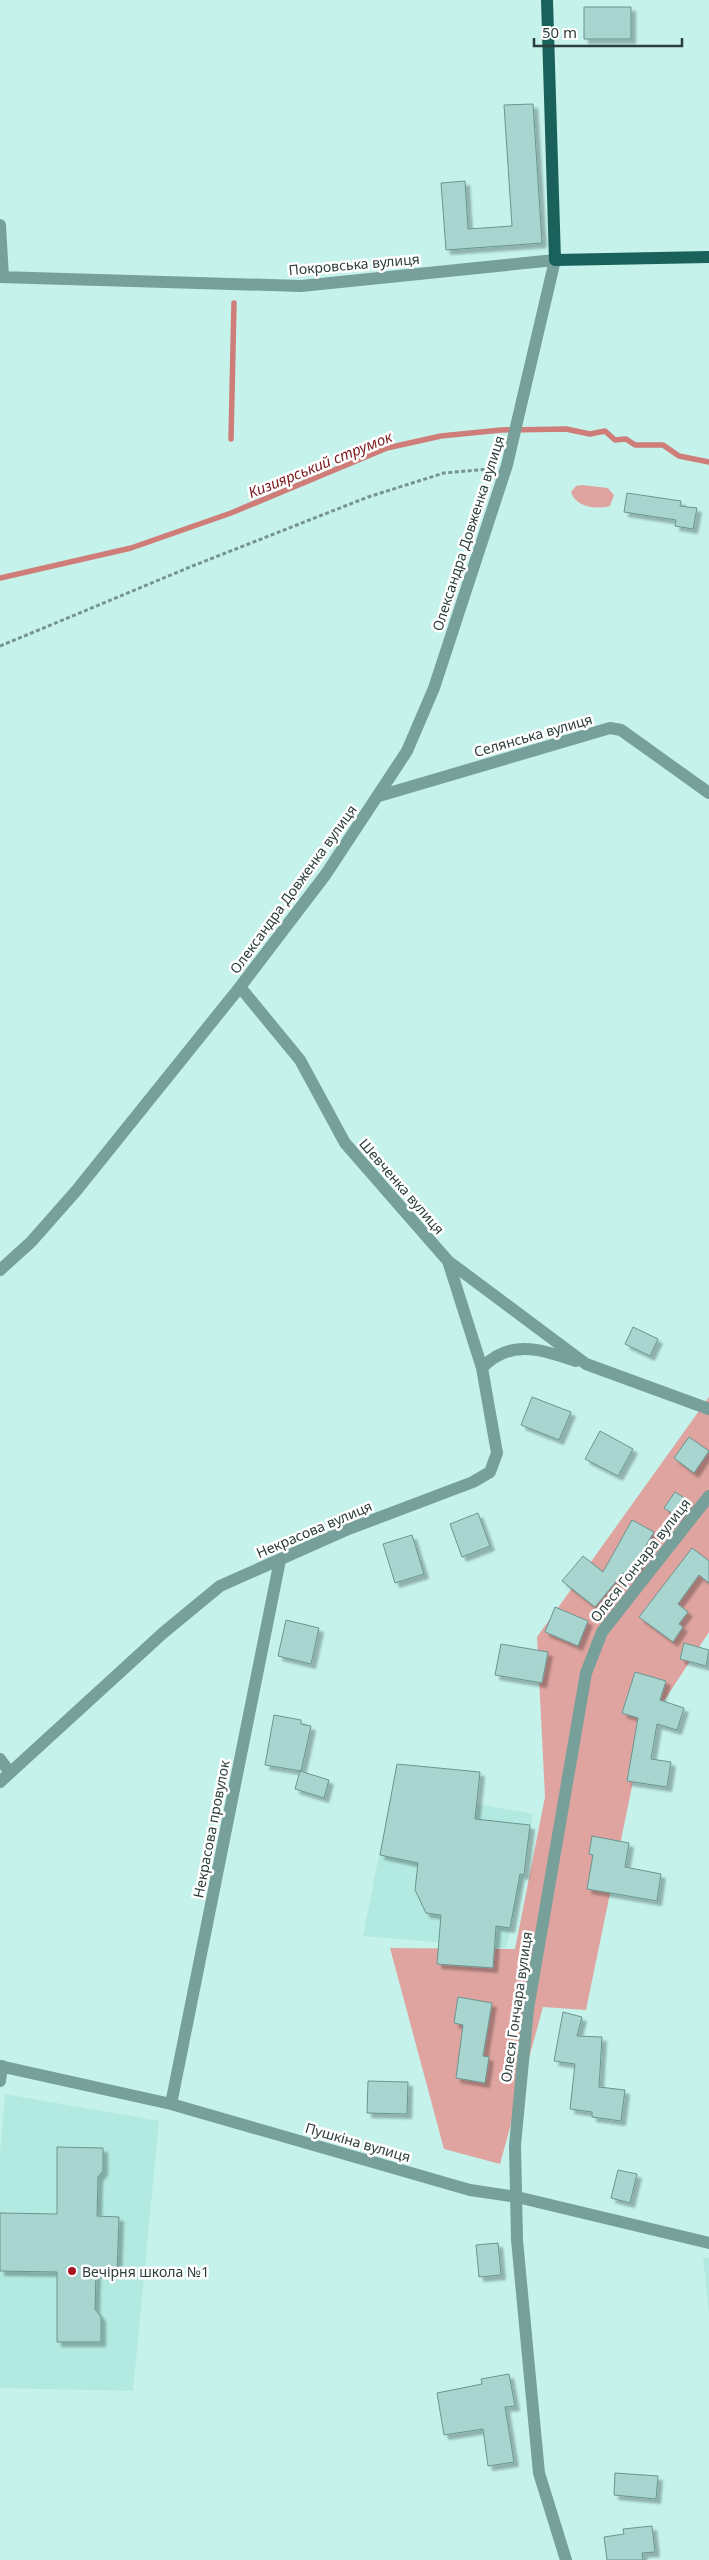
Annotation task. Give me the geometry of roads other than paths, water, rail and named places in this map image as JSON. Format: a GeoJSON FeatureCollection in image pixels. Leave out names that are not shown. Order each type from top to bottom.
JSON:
{"type":"FeatureCollection","features":[{"type":"Feature","properties":{"kind":"main road"},"geometry":{"type":"LineString","coordinates":[[547,0],[555,260]]}},
{"type":"Feature","properties":{"kind":"main road","name":"Покровська вулиця"},"geometry":{"type":"LineString","coordinates":[[555,260],[709,257]]}},
{"type":"Feature","properties":{"kind":"street"},"geometry":{"type":"LineString","coordinates":[[0,225],[2,277]]}},
{"type":"Feature","properties":{"kind":"street","name":"Покровська вулиця"},"geometry":{"type":"LineString","coordinates":[[2,277],[301,286],[555,260]]}},
{"type":"Feature","properties":{"kind":"street","name":"Олександра Довженка вулиця"},"geometry":{"type":"LineString","coordinates":[[0,1270],[31,1242],[76,1191],[240,987],[326,874],[407,751],[434,688],[507,464],[520,416],[555,260]]}},
{"type":"Feature","properties":{"kind":"street","name":"Селянська вулиця"},"geometry":{"type":"LineString","coordinates":[[379,796],[610,728],[620,730],[709,793]]}},
{"type":"Feature","properties":{"kind":"street","name":"Шевченка вулиця"},"geometry":{"type":"LineString","coordinates":[[240,987],[300,1060],[345,1144],[448,1261],[586,1364]]}},
{"type":"Feature","properties":{"kind":"street","name":"Некрасова вулиця"},"geometry":{"type":"LineString","coordinates":[[0,1782],[163,1633],[220,1586],[346,1530],[473,1482],[490,1472],[497,1453],[482,1368],[448,1261]]}},
{"type":"Feature","properties":{"kind":"street","name":"Шевченка вулиця"},"geometry":{"type":"LineString","coordinates":[[482,1368],[493,1356],[506,1351],[527,1349],[544,1351],[586,1364],[709,1409]]}},
{"type":"Feature","properties":{"kind":"street","name":"Олеся Гончара вулиця"},"geometry":{"type":"LineString","coordinates":[[566,2560],[539,2473],[516,2240],[515,2145],[528,2009],[586,1673],[602,1632],[709,1496]]}},
{"type":"Feature","properties":{"kind":"street","name":"Некрасова провулок"},"geometry":{"type":"LineString","coordinates":[[171,2104],[280,1560]]}},
{"type":"Feature","properties":{"kind":"street"},"geometry":{"type":"LineString","coordinates":[[0,1759],[10,1773]]}},
{"type":"Feature","properties":{"kind":"street"},"geometry":{"type":"LineString","coordinates":[[0,2081],[1,2066]]}},
{"type":"Feature","properties":{"kind":"street","name":"Пушкіна вулиця"},"geometry":{"type":"LineString","coordinates":[[1,2066],[171,2104],[470,2190],[517,2197],[709,2243]]}},
{"type":"Feature","properties":{"kind":"waterway"},"geometry":{"type":"LineString","coordinates":[[231,439],[234,303]]}},
{"type":"Feature","properties":{"kind":"waterway","name":"Кизиярський струмок"},"geometry":{"type":"LineString","coordinates":[[0,578],[131,548],[231,513],[387,448],[441,436],[501,430],[566,429],[590,434],[605,431],[615,440],[626,439],[635,445],[663,445],[679,456],[709,462]]}},
{"type":"Feature","properties":{"kind":"place","name":"Вечірня школа №1"},"geometry":{"type":"Point","coordinates":[72,2271]}}]}
